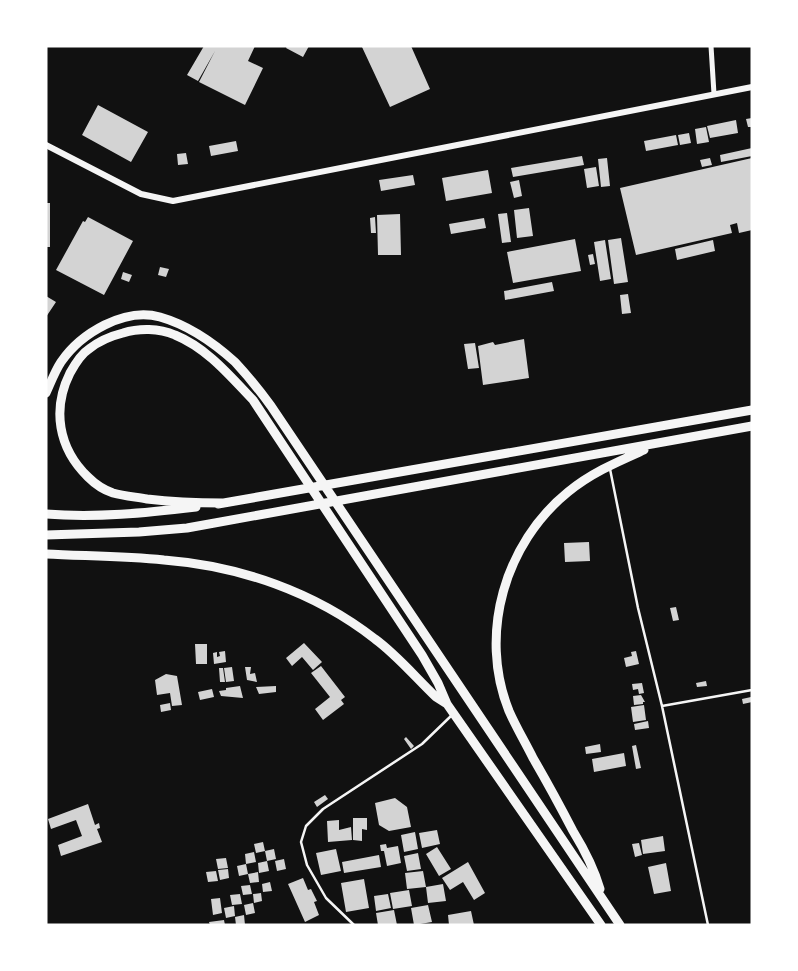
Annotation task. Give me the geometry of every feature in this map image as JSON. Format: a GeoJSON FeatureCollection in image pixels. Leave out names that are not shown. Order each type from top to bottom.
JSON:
{"type":"FeatureCollection","features":[{"type":"Feature","properties":{"kind":"highway"},"geometry":{"type":"LineString","coordinates":[[46,392],[61,362],[74,346],[102,325],[122,318],[159,317],[173,322],[200,335],[236,363],[272,406],[620,925]]}},
{"type":"Feature","properties":{"kind":"highway"},"geometry":{"type":"LineString","coordinates":[[223,503],[191,503],[112,493],[92,481],[77,466],[63,440],[60,408],[64,385],[74,365],[87,349],[109,337],[130,331],[152,329],[175,335],[196,347],[221,367],[253,400],[422,655],[438,683],[447,704],[601,925]]}},
{"type":"Feature","properties":{"kind":"highway"},"geometry":{"type":"LineString","coordinates":[[46,514],[103,515],[146,513],[223,503],[752,410]]}},
{"type":"Feature","properties":{"kind":"highway"},"geometry":{"type":"LineString","coordinates":[[46,535],[139,532],[187,528],[752,426]]}},
{"type":"Feature","properties":{"kind":"highway"},"geometry":{"type":"LineString","coordinates":[[604,899],[597,877],[581,844],[509,710],[498,669],[496,624],[505,584],[513,564],[537,524],[567,492],[587,477],[609,465],[660,443]]}},
{"type":"Feature","properties":{"kind":"highway"},"geometry":{"type":"LineString","coordinates":[[46,554],[165,560],[210,566],[251,576],[288,589],[334,611],[376,639],[436,697],[447,704]]}},
{"type":"Feature","properties":{"kind":"street"},"geometry":{"type":"LineString","coordinates":[[711,46],[714,94]]}},
{"type":"Feature","properties":{"kind":"street"},"geometry":{"type":"LineString","coordinates":[[46,145],[141,194],[173,201],[752,87]]}},
{"type":"Feature","properties":{"kind":"lane"},"geometry":{"type":"LineString","coordinates":[[609,465],[638,608],[662,706],[708,925]]}},
{"type":"Feature","properties":{"kind":"lane"},"geometry":{"type":"LineString","coordinates":[[662,706],[752,690]]}},
{"type":"Feature","properties":{"kind":"lane"},"geometry":{"type":"LineString","coordinates":[[354,925],[326,898],[307,865],[301,842],[306,826],[323,809],[422,744],[454,714]]}},
{"type":"Feature","properties":{"kind":"building"},"geometry":{"type":"Polygon","coordinates":[[[204,46],[255,46],[248,61],[263,68],[245,105],[199,82],[215,51],[198,81],[187,75],[204,46]]]}},
{"type":"Feature","properties":{"kind":"building"},"geometry":{"type":"Polygon","coordinates":[[[287,46],[309,46],[303,57],[286,48],[287,46]]]}},
{"type":"Feature","properties":{"kind":"building"},"geometry":{"type":"Polygon","coordinates":[[[411,46],[430,89],[390,107],[362,47],[411,46]]]}},
{"type":"Feature","properties":{"kind":"building"},"geometry":{"type":"Polygon","coordinates":[[[98,105],[148,132],[131,162],[82,135],[98,105]]]}},
{"type":"Feature","properties":{"kind":"building"},"geometry":{"type":"Polygon","coordinates":[[[752,118],[752,127],[748,127],[746,119],[752,118]]]}},
{"type":"Feature","properties":{"kind":"building"},"geometry":{"type":"Polygon","coordinates":[[[736,120],[738,133],[710,138],[707,126],[736,120]]]}},
{"type":"Feature","properties":{"kind":"building"},"geometry":{"type":"Polygon","coordinates":[[[706,127],[709,142],[697,144],[695,129],[706,127]]]}},
{"type":"Feature","properties":{"kind":"building"},"geometry":{"type":"Polygon","coordinates":[[[689,133],[691,143],[680,145],[678,135],[689,133]]]}},
{"type":"Feature","properties":{"kind":"building"},"geometry":{"type":"Polygon","coordinates":[[[676,135],[678,145],[646,151],[644,141],[676,135]]]}},
{"type":"Feature","properties":{"kind":"building"},"geometry":{"type":"Polygon","coordinates":[[[236,141],[238,151],[211,156],[209,146],[236,141]]]}},
{"type":"Feature","properties":{"kind":"building"},"geometry":{"type":"Polygon","coordinates":[[[752,148],[752,156],[721,162],[720,155],[752,148]]]}},
{"type":"Feature","properties":{"kind":"building"},"geometry":{"type":"Polygon","coordinates":[[[186,153],[188,164],[178,165],[177,154],[186,153]]]}},
{"type":"Feature","properties":{"kind":"building"},"geometry":{"type":"Polygon","coordinates":[[[582,156],[584,165],[513,177],[511,168],[582,156]]]}},
{"type":"Feature","properties":{"kind":"building"},"geometry":{"type":"Polygon","coordinates":[[[607,158],[610,186],[601,187],[598,159],[607,158]]]}},
{"type":"Feature","properties":{"kind":"building"},"geometry":{"type":"Polygon","coordinates":[[[710,158],[712,165],[702,167],[700,160],[710,158]]]}},
{"type":"Feature","properties":{"kind":"building"},"geometry":{"type":"Polygon","coordinates":[[[752,158],[752,230],[739,233],[737,223],[730,225],[732,233],[636,255],[620,188],[752,158]]]}},
{"type":"Feature","properties":{"kind":"building"},"geometry":{"type":"Polygon","coordinates":[[[596,167],[599,186],[587,188],[584,169],[596,167]]]}},
{"type":"Feature","properties":{"kind":"building"},"geometry":{"type":"Polygon","coordinates":[[[488,170],[492,193],[446,201],[442,178],[488,170]]]}},
{"type":"Feature","properties":{"kind":"building"},"geometry":{"type":"Polygon","coordinates":[[[413,175],[415,185],[381,191],[379,180],[413,175]]]}},
{"type":"Feature","properties":{"kind":"building"},"geometry":{"type":"Polygon","coordinates":[[[519,180],[522,196],[514,198],[510,182],[519,180]]]}},
{"type":"Feature","properties":{"kind":"building"},"geometry":{"type":"Polygon","coordinates":[[[46,203],[50,203],[50,247],[46,247],[46,203]]]}},
{"type":"Feature","properties":{"kind":"building"},"geometry":{"type":"Polygon","coordinates":[[[529,208],[533,236],[517,238],[514,210],[529,208]]]}},
{"type":"Feature","properties":{"kind":"building"},"geometry":{"type":"Polygon","coordinates":[[[507,213],[511,242],[502,243],[498,214],[507,213]]]}},
{"type":"Feature","properties":{"kind":"building"},"geometry":{"type":"Polygon","coordinates":[[[400,214],[401,255],[378,255],[377,215],[400,214]]]}},
{"type":"Feature","properties":{"kind":"building"},"geometry":{"type":"Polygon","coordinates":[[[88,217],[133,241],[104,295],[56,270],[83,221],[85,222],[88,217]]]}},
{"type":"Feature","properties":{"kind":"building"},"geometry":{"type":"Polygon","coordinates":[[[375,217],[376,233],[371,233],[370,218],[375,217]]]}},
{"type":"Feature","properties":{"kind":"building"},"geometry":{"type":"Polygon","coordinates":[[[484,218],[486,228],[451,234],[449,224],[484,218]]]}},
{"type":"Feature","properties":{"kind":"building"},"geometry":{"type":"Polygon","coordinates":[[[621,238],[628,282],[614,284],[608,240],[621,238]]]}},
{"type":"Feature","properties":{"kind":"building"},"geometry":{"type":"Polygon","coordinates":[[[575,239],[581,271],[513,283],[507,252],[575,239]]]}},
{"type":"Feature","properties":{"kind":"building"},"geometry":{"type":"Polygon","coordinates":[[[605,240],[611,279],[600,281],[594,242],[605,240]]]}},
{"type":"Feature","properties":{"kind":"building"},"geometry":{"type":"Polygon","coordinates":[[[713,240],[715,251],[677,260],[675,249],[713,240]]]}},
{"type":"Feature","properties":{"kind":"building"},"geometry":{"type":"Polygon","coordinates":[[[593,254],[595,264],[590,265],[588,255],[593,254]]]}},
{"type":"Feature","properties":{"kind":"building"},"geometry":{"type":"Polygon","coordinates":[[[160,267],[169,269],[166,277],[158,275],[160,267]]]}},
{"type":"Feature","properties":{"kind":"building"},"geometry":{"type":"Polygon","coordinates":[[[123,272],[132,275],[129,282],[121,279],[123,272]]]}},
{"type":"Feature","properties":{"kind":"building"},"geometry":{"type":"Polygon","coordinates":[[[552,282],[554,291],[505,300],[504,291],[552,282]]]}},
{"type":"Feature","properties":{"kind":"building"},"geometry":{"type":"Polygon","coordinates":[[[628,294],[631,313],[622,314],[620,295],[628,294]]]}},
{"type":"Feature","properties":{"kind":"building"},"geometry":{"type":"Polygon","coordinates":[[[46,296],[56,302],[46,317],[46,296]]]}},
{"type":"Feature","properties":{"kind":"building"},"geometry":{"type":"Polygon","coordinates":[[[524,339],[529,378],[483,385],[478,346],[493,342],[495,345],[524,339]]]}},
{"type":"Feature","properties":{"kind":"building"},"geometry":{"type":"Polygon","coordinates":[[[475,343],[479,368],[468,369],[464,344],[475,343]]]}},
{"type":"Feature","properties":{"kind":"building"},"geometry":{"type":"Polygon","coordinates":[[[589,542],[590,561],[565,562],[564,543],[589,542]]]}},
{"type":"Feature","properties":{"kind":"building"},"geometry":{"type":"Polygon","coordinates":[[[676,607],[679,620],[673,621],[670,608],[676,607]]]}},
{"type":"Feature","properties":{"kind":"building"},"geometry":{"type":"Polygon","coordinates":[[[304,643],[322,662],[313,670],[302,657],[292,666],[286,658],[304,643]]]}},
{"type":"Feature","properties":{"kind":"building"},"geometry":{"type":"Polygon","coordinates":[[[195,644],[207,644],[207,664],[196,664],[195,644]]]}},
{"type":"Feature","properties":{"kind":"building"},"geometry":{"type":"Polygon","coordinates":[[[225,651],[226,662],[214,664],[213,653],[217,652],[217,657],[220,656],[219,652],[225,651]]]}},
{"type":"Feature","properties":{"kind":"building"},"geometry":{"type":"Polygon","coordinates":[[[636,651],[639,664],[626,667],[624,658],[632,656],[631,652],[636,651]]]}},
{"type":"Feature","properties":{"kind":"building"},"geometry":{"type":"Polygon","coordinates":[[[321,666],[345,697],[341,700],[344,704],[323,720],[315,709],[330,697],[311,673],[321,666]]]}},
{"type":"Feature","properties":{"kind":"building"},"geometry":{"type":"Polygon","coordinates":[[[232,667],[234,681],[226,682],[224,668],[232,667]]]}},
{"type":"Feature","properties":{"kind":"building"},"geometry":{"type":"Polygon","coordinates":[[[245,667],[251,667],[250,674],[255,673],[257,682],[247,680],[245,667]]]}},
{"type":"Feature","properties":{"kind":"building"},"geometry":{"type":"Polygon","coordinates":[[[219,668],[223,668],[225,682],[220,682],[219,668]]]}},
{"type":"Feature","properties":{"kind":"building"},"geometry":{"type":"Polygon","coordinates":[[[166,674],[177,676],[182,705],[172,706],[170,693],[157,695],[155,680],[166,674]]]}},
{"type":"Feature","properties":{"kind":"building"},"geometry":{"type":"Polygon","coordinates":[[[706,681],[707,686],[697,687],[696,683],[706,681]]]}},
{"type":"Feature","properties":{"kind":"building"},"geometry":{"type":"Polygon","coordinates":[[[642,683],[644,693],[639,694],[638,689],[633,690],[632,684],[642,683]]]}},
{"type":"Feature","properties":{"kind":"building"},"geometry":{"type":"Polygon","coordinates":[[[240,686],[243,698],[221,696],[219,691],[226,690],[226,688],[240,686]]]}},
{"type":"Feature","properties":{"kind":"building"},"geometry":{"type":"Polygon","coordinates":[[[276,686],[276,692],[259,694],[256,687],[276,686]]]}},
{"type":"Feature","properties":{"kind":"building"},"geometry":{"type":"Polygon","coordinates":[[[212,689],[214,697],[200,700],[198,692],[212,689]]]}},
{"type":"Feature","properties":{"kind":"building"},"geometry":{"type":"Polygon","coordinates":[[[641,695],[645,702],[634,705],[633,696],[641,695]]]}},
{"type":"Feature","properties":{"kind":"building"},"geometry":{"type":"Polygon","coordinates":[[[751,697],[752,702],[743,704],[742,699],[751,697]]]}},
{"type":"Feature","properties":{"kind":"building"},"geometry":{"type":"Polygon","coordinates":[[[170,703],[171,710],[161,712],[160,705],[170,703]]]}},
{"type":"Feature","properties":{"kind":"building"},"geometry":{"type":"Polygon","coordinates":[[[644,705],[646,720],[633,722],[631,707],[644,705]]]}},
{"type":"Feature","properties":{"kind":"building"},"geometry":{"type":"Polygon","coordinates":[[[648,721],[649,728],[635,730],[634,724],[648,721]]]}},
{"type":"Feature","properties":{"kind":"building"},"geometry":{"type":"Polygon","coordinates":[[[406,737],[414,746],[411,749],[404,739],[406,737]]]}},
{"type":"Feature","properties":{"kind":"building"},"geometry":{"type":"Polygon","coordinates":[[[600,744],[601,752],[586,754],[585,747],[600,744]]]}},
{"type":"Feature","properties":{"kind":"building"},"geometry":{"type":"Polygon","coordinates":[[[636,745],[641,768],[636,769],[632,746],[636,745]]]}},
{"type":"Feature","properties":{"kind":"building"},"geometry":{"type":"Polygon","coordinates":[[[624,753],[626,766],[594,772],[592,759],[624,753]]]}},
{"type":"Feature","properties":{"kind":"building"},"geometry":{"type":"Polygon","coordinates":[[[325,795],[328,799],[317,807],[314,802],[325,795]]]}},
{"type":"Feature","properties":{"kind":"building"},"geometry":{"type":"Polygon","coordinates":[[[395,798],[407,807],[411,827],[389,831],[379,825],[375,803],[395,798]]]}},
{"type":"Feature","properties":{"kind":"building"},"geometry":{"type":"Polygon","coordinates":[[[88,804],[95,825],[99,823],[100,828],[97,829],[102,842],[61,856],[58,845],[82,836],[76,820],[51,829],[48,819],[88,804]]]}},
{"type":"Feature","properties":{"kind":"building"},"geometry":{"type":"Polygon","coordinates":[[[353,818],[367,818],[367,830],[362,829],[362,841],[353,840],[353,818]]]}},
{"type":"Feature","properties":{"kind":"building"},"geometry":{"type":"Polygon","coordinates":[[[339,820],[339,830],[351,827],[352,840],[328,842],[327,821],[339,820]]]}},
{"type":"Feature","properties":{"kind":"building"},"geometry":{"type":"Polygon","coordinates":[[[437,830],[440,844],[422,848],[419,833],[437,830]]]}},
{"type":"Feature","properties":{"kind":"building"},"geometry":{"type":"Polygon","coordinates":[[[415,832],[418,849],[404,852],[401,835],[415,832]]]}},
{"type":"Feature","properties":{"kind":"building"},"geometry":{"type":"Polygon","coordinates":[[[663,836],[665,851],[643,854],[641,840],[663,836]]]}},
{"type":"Feature","properties":{"kind":"building"},"geometry":{"type":"Polygon","coordinates":[[[263,842],[265,851],[256,853],[254,844],[263,842]]]}},
{"type":"Feature","properties":{"kind":"building"},"geometry":{"type":"Polygon","coordinates":[[[639,843],[642,855],[635,857],[632,844],[639,843]]]}},
{"type":"Feature","properties":{"kind":"building"},"geometry":{"type":"Polygon","coordinates":[[[386,844],[387,848],[398,846],[401,863],[387,866],[384,851],[381,851],[380,845],[386,844]]]}},
{"type":"Feature","properties":{"kind":"building"},"geometry":{"type":"Polygon","coordinates":[[[437,847],[451,869],[439,876],[426,854],[437,847]]]}},
{"type":"Feature","properties":{"kind":"building"},"geometry":{"type":"Polygon","coordinates":[[[274,849],[276,859],[267,861],[265,851],[274,849]]]}},
{"type":"Feature","properties":{"kind":"building"},"geometry":{"type":"Polygon","coordinates":[[[336,849],[341,871],[321,875],[316,853],[336,849]]]}},
{"type":"Feature","properties":{"kind":"building"},"geometry":{"type":"Polygon","coordinates":[[[254,852],[256,862],[246,864],[245,854],[254,852]]]}},
{"type":"Feature","properties":{"kind":"building"},"geometry":{"type":"Polygon","coordinates":[[[418,853],[421,869],[407,871],[404,856],[418,853]]]}},
{"type":"Feature","properties":{"kind":"building"},"geometry":{"type":"Polygon","coordinates":[[[379,855],[381,867],[344,873],[342,862],[379,855]]]}},
{"type":"Feature","properties":{"kind":"building"},"geometry":{"type":"Polygon","coordinates":[[[226,858],[228,868],[218,869],[216,859],[226,858]]]}},
{"type":"Feature","properties":{"kind":"building"},"geometry":{"type":"Polygon","coordinates":[[[284,859],[286,869],[277,871],[275,861],[284,859]]]}},
{"type":"Feature","properties":{"kind":"building"},"geometry":{"type":"Polygon","coordinates":[[[267,861],[269,871],[259,873],[258,863],[267,861]]]}},
{"type":"Feature","properties":{"kind":"building"},"geometry":{"type":"Polygon","coordinates":[[[468,862],[485,893],[474,900],[463,882],[450,890],[442,878],[468,862]]]}},
{"type":"Feature","properties":{"kind":"building"},"geometry":{"type":"Polygon","coordinates":[[[666,863],[671,891],[654,894],[648,867],[666,863]]]}},
{"type":"Feature","properties":{"kind":"building"},"geometry":{"type":"Polygon","coordinates":[[[246,864],[248,874],[239,876],[237,866],[246,864]]]}},
{"type":"Feature","properties":{"kind":"building"},"geometry":{"type":"Polygon","coordinates":[[[228,869],[229,878],[220,880],[218,870],[228,869]]]}},
{"type":"Feature","properties":{"kind":"building"},"geometry":{"type":"Polygon","coordinates":[[[216,871],[218,881],[208,882],[206,872],[216,871]]]}},
{"type":"Feature","properties":{"kind":"building"},"geometry":{"type":"Polygon","coordinates":[[[423,871],[426,887],[407,889],[405,873],[423,871]]]}},
{"type":"Feature","properties":{"kind":"building"},"geometry":{"type":"Polygon","coordinates":[[[258,872],[259,882],[250,883],[248,874],[258,872]]]}},
{"type":"Feature","properties":{"kind":"building"},"geometry":{"type":"Polygon","coordinates":[[[303,878],[308,890],[311,889],[317,901],[314,902],[319,915],[305,922],[288,884],[303,878]]]}},
{"type":"Feature","properties":{"kind":"building"},"geometry":{"type":"Polygon","coordinates":[[[364,879],[369,908],[346,912],[341,883],[364,879]]]}},
{"type":"Feature","properties":{"kind":"building"},"geometry":{"type":"Polygon","coordinates":[[[270,882],[272,891],[263,892],[262,884],[270,882]]]}},
{"type":"Feature","properties":{"kind":"building"},"geometry":{"type":"Polygon","coordinates":[[[443,884],[446,901],[428,903],[426,887],[443,884]]]}},
{"type":"Feature","properties":{"kind":"building"},"geometry":{"type":"Polygon","coordinates":[[[250,885],[252,894],[243,895],[241,886],[250,885]]]}},
{"type":"Feature","properties":{"kind":"building"},"geometry":{"type":"Polygon","coordinates":[[[409,890],[412,906],[393,909],[390,893],[409,890]]]}},
{"type":"Feature","properties":{"kind":"building"},"geometry":{"type":"Polygon","coordinates":[[[261,893],[262,901],[254,903],[253,894],[261,893]]]}},
{"type":"Feature","properties":{"kind":"building"},"geometry":{"type":"Polygon","coordinates":[[[240,894],[242,904],[232,905],[230,895],[240,894]]]}},
{"type":"Feature","properties":{"kind":"building"},"geometry":{"type":"Polygon","coordinates":[[[388,894],[391,908],[376,911],[374,896],[388,894]]]}},
{"type":"Feature","properties":{"kind":"building"},"geometry":{"type":"Polygon","coordinates":[[[220,898],[222,913],[213,915],[211,899],[220,898]]]}},
{"type":"Feature","properties":{"kind":"building"},"geometry":{"type":"Polygon","coordinates":[[[253,903],[255,913],[246,915],[244,905],[253,903]]]}},
{"type":"Feature","properties":{"kind":"building"},"geometry":{"type":"Polygon","coordinates":[[[428,905],[432,922],[414,925],[411,908],[428,905]]]}},
{"type":"Feature","properties":{"kind":"building"},"geometry":{"type":"Polygon","coordinates":[[[234,906],[235,916],[226,918],[224,908],[234,906]]]}},
{"type":"Feature","properties":{"kind":"building"},"geometry":{"type":"Polygon","coordinates":[[[394,910],[397,925],[378,925],[376,913],[394,910]]]}},
{"type":"Feature","properties":{"kind":"building"},"geometry":{"type":"Polygon","coordinates":[[[471,911],[474,925],[449,925],[448,915],[471,911]]]}},
{"type":"Feature","properties":{"kind":"building"},"geometry":{"type":"Polygon","coordinates":[[[244,915],[245,925],[236,925],[235,917],[244,915]]]}},
{"type":"Feature","properties":{"kind":"building"},"geometry":{"type":"Polygon","coordinates":[[[224,920],[225,925],[210,925],[209,922],[224,920]]]}}]}
